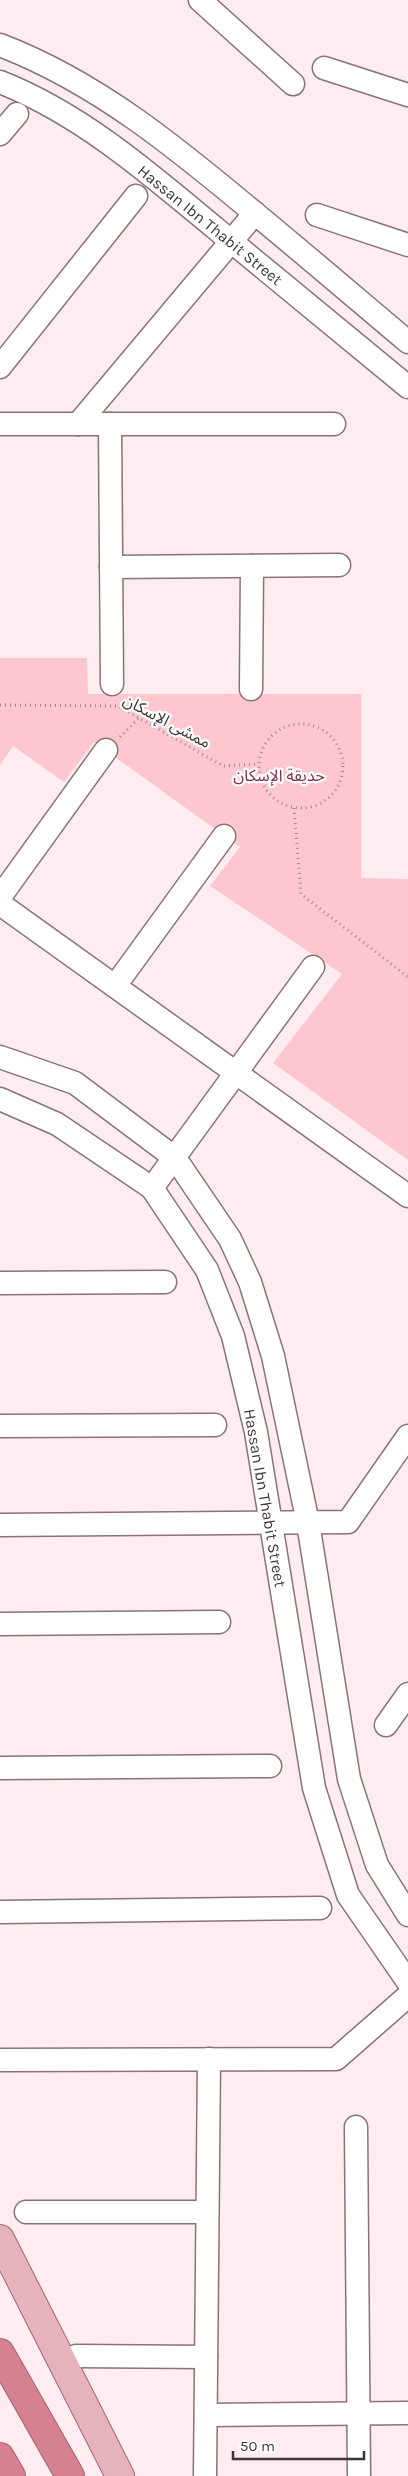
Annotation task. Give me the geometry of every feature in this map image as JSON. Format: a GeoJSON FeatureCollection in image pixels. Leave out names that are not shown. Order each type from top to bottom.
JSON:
{"type":"FeatureCollection","features":[{"type":"Feature","properties":{"kind":"highway"},"geometry":{"type":"LineString","coordinates":[[0,2353],[70,2476]]}},
{"type":"Feature","properties":{"kind":"highway"},"geometry":{"type":"LineString","coordinates":[[0,2457],[11,2476]]}},
{"type":"Feature","properties":{"kind":"main road"},"geometry":{"type":"LineString","coordinates":[[0,2239],[120,2476]]}},
{"type":"Feature","properties":{"kind":"street"},"geometry":{"type":"LineString","coordinates":[[200,0],[294,84]]}},
{"type":"Feature","properties":{"kind":"street"},"geometry":{"type":"LineString","coordinates":[[0,45],[36,58],[117,105],[194,162],[408,342]]}},
{"type":"Feature","properties":{"kind":"street"},"geometry":{"type":"LineString","coordinates":[[324,68],[408,95]]}},
{"type":"Feature","properties":{"kind":"street","name":"Hassan Ibn Thabit Street"},"geometry":{"type":"LineString","coordinates":[[0,82],[20,90],[96,134],[232,241],[408,386]]}},
{"type":"Feature","properties":{"kind":"street"},"geometry":{"type":"LineString","coordinates":[[0,134],[17,114]]}},
{"type":"Feature","properties":{"kind":"street"},"geometry":{"type":"LineString","coordinates":[[0,367],[136,196]]}},
{"type":"Feature","properties":{"kind":"street"},"geometry":{"type":"LineString","coordinates":[[78,424],[255,213]]}},
{"type":"Feature","properties":{"kind":"street"},"geometry":{"type":"LineString","coordinates":[[317,216],[408,245]]}},
{"type":"Feature","properties":{"kind":"street"},"geometry":{"type":"LineString","coordinates":[[0,424],[334,424]]}},
{"type":"Feature","properties":{"kind":"street"},"geometry":{"type":"LineString","coordinates":[[110,424],[112,684]]}},
{"type":"Feature","properties":{"kind":"street"},"geometry":{"type":"LineString","coordinates":[[111,567],[339,565]]}},
{"type":"Feature","properties":{"kind":"street"},"geometry":{"type":"LineString","coordinates":[[251,689],[252,566]]}},
{"type":"Feature","properties":{"kind":"street"},"geometry":{"type":"LineString","coordinates":[[0,897],[106,750]]}},
{"type":"Feature","properties":{"kind":"street"},"geometry":{"type":"LineString","coordinates":[[115,986],[224,836]]}},
{"type":"Feature","properties":{"kind":"street"},"geometry":{"type":"LineString","coordinates":[[0,904],[408,1196]]}},
{"type":"Feature","properties":{"kind":"street"},"geometry":{"type":"LineString","coordinates":[[152,1188],[313,967]]}},
{"type":"Feature","properties":{"kind":"street","name":"Hassan Ibn Thabit Street"},"geometry":{"type":"LineString","coordinates":[[0,1057],[75,1083],[175,1158],[230,1238],[250,1282],[273,1356],[308,1523],[349,1779],[377,1865],[408,1915]]}},
{"type":"Feature","properties":{"kind":"street","name":"Hassan Ibn Thabit Street"},"geometry":{"type":"LineString","coordinates":[[0,1098],[57,1124],[152,1188],[207,1270],[233,1336],[256,1432],[314,1788],[348,1895],[408,1982]]}},
{"type":"Feature","properties":{"kind":"street"},"geometry":{"type":"LineString","coordinates":[[0,1283],[165,1282]]}},
{"type":"Feature","properties":{"kind":"street"},"geometry":{"type":"LineString","coordinates":[[0,1426],[215,1425]]}},
{"type":"Feature","properties":{"kind":"street"},"geometry":{"type":"LineString","coordinates":[[0,1525],[348,1522],[406,1444]]}},
{"type":"Feature","properties":{"kind":"street"},"geometry":{"type":"LineString","coordinates":[[0,1624],[219,1622]]}},
{"type":"Feature","properties":{"kind":"street"},"geometry":{"type":"LineString","coordinates":[[386,1725],[408,1694]]}},
{"type":"Feature","properties":{"kind":"street"},"geometry":{"type":"LineString","coordinates":[[0,1768],[270,1766]]}},
{"type":"Feature","properties":{"kind":"street"},"geometry":{"type":"LineString","coordinates":[[0,1912],[320,1908]]}},
{"type":"Feature","properties":{"kind":"street"},"geometry":{"type":"LineString","coordinates":[[0,2060],[336,2059],[408,1996]]}},
{"type":"Feature","properties":{"kind":"street"},"geometry":{"type":"LineString","coordinates":[[205,2476],[208,2059]]}},
{"type":"Feature","properties":{"kind":"street"},"geometry":{"type":"LineString","coordinates":[[356,2127],[359,2476]]}},
{"type":"Feature","properties":{"kind":"street"},"geometry":{"type":"LineString","coordinates":[[26,2212],[208,2212]]}},
{"type":"Feature","properties":{"kind":"street"},"geometry":{"type":"LineString","coordinates":[[76,2356],[206,2357]]}},
{"type":"Feature","properties":{"kind":"street"},"geometry":{"type":"LineString","coordinates":[[206,2415],[408,2413]]}},
{"type":"Feature","properties":{"kind":"path","name":"ممشى الإسكان"},"geometry":{"type":"LineString","coordinates":[[0,705],[118,706],[223,766],[259,764]]}},
{"type":"Feature","properties":{"kind":"path"},"geometry":{"type":"LineString","coordinates":[[106,750],[139,718]]}},
{"type":"Feature","properties":{"kind":"path"},"geometry":{"type":"LineString","coordinates":[[308,724],[327,732],[334,739],[343,762],[342,777],[338,787],[328,798],[315,806],[294,808],[285,805],[269,792],[263,784],[259,764],[265,744],[279,730],[288,725],[308,724]]}},
{"type":"Feature","properties":{"kind":"path"},"geometry":{"type":"LineString","coordinates":[[294,808],[301,894],[408,977]]}},
{"type":"Feature","properties":{"kind":"green space","name":"حديقة الإسكان"},"geometry":{"type":"Polygon","coordinates":[[[0,658],[87,658],[88,694],[361,694],[361,878],[408,879],[408,1160],[273,1063],[342,974],[210,886],[240,847],[94,742],[64,782],[13,746],[0,765],[0,658]]]}}]}
